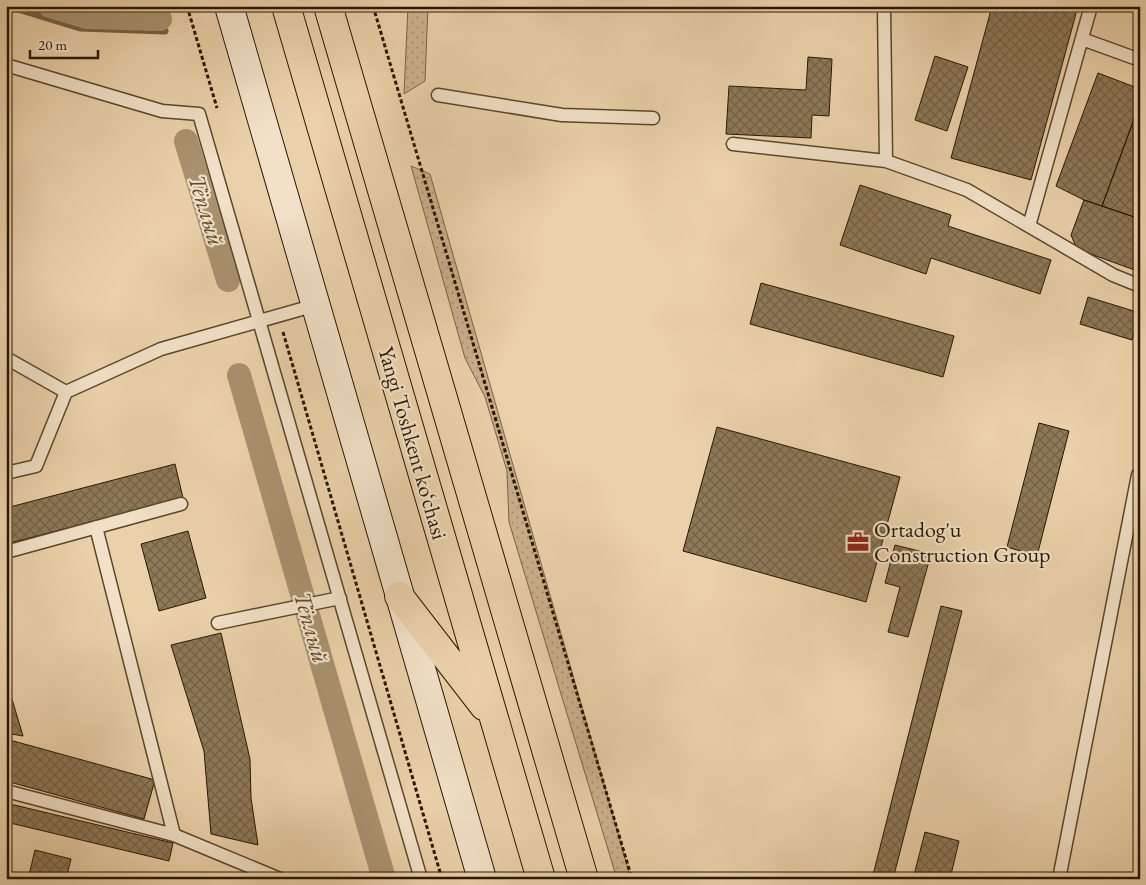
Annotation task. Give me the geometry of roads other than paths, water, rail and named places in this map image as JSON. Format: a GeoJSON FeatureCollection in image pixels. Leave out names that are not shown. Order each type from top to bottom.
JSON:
{"type":"FeatureCollection","features":[{"type":"Feature","properties":{"kind":"highway","name":"Yangi Toshkent ko‘chasi"},"geometry":{"type":"LineString","coordinates":[[286,6],[541,879]]}},
{"type":"Feature","properties":{"kind":"highway","name":"Yangi Toshkent ko‘chasi"},"geometry":{"type":"LineString","coordinates":[[328,6],[584,879]]}},
{"type":"Feature","properties":{"kind":"highway"},"geometry":{"type":"LineString","coordinates":[[400,596],[494,719]]}},
{"type":"Feature","properties":{"kind":"main road"},"geometry":{"type":"LineString","coordinates":[[229,6],[482,879]]}},
{"type":"Feature","properties":{"kind":"lane"},"geometry":{"type":"LineString","coordinates":[[1029,226],[1091,6]]}},
{"type":"Feature","properties":{"kind":"lane"},"geometry":{"type":"LineString","coordinates":[[886,161],[887,8]]}},
{"type":"Feature","properties":{"kind":"lane"},"geometry":{"type":"LineString","coordinates":[[1082,39],[1140,60]]}},
{"type":"Feature","properties":{"kind":"lane"},"geometry":{"type":"LineString","coordinates":[[6,65],[162,112],[200,114],[421,879]]}},
{"type":"Feature","properties":{"kind":"lane"},"geometry":{"type":"LineString","coordinates":[[438,95],[562,115],[653,118]]}},
{"type":"Feature","properties":{"kind":"lane"},"geometry":{"type":"LineString","coordinates":[[733,144],[886,161],[967,190],[1113,276],[1140,286]]}},
{"type":"Feature","properties":{"kind":"lane"},"geometry":{"type":"LineString","coordinates":[[6,473],[36,466],[66,392],[161,348],[316,305]]}},
{"type":"Feature","properties":{"kind":"lane"},"geometry":{"type":"LineString","coordinates":[[6,358],[66,392]]}},
{"type":"Feature","properties":{"kind":"lane"},"geometry":{"type":"LineString","coordinates":[[1059,879],[1138,475]]}},
{"type":"Feature","properties":{"kind":"lane"},"geometry":{"type":"LineString","coordinates":[[6,552],[181,504]]}},
{"type":"Feature","properties":{"kind":"lane"},"geometry":{"type":"LineString","coordinates":[[96,527],[174,835]]}},
{"type":"Feature","properties":{"kind":"lane"},"geometry":{"type":"LineString","coordinates":[[218,623],[340,598]]}},
{"type":"Feature","properties":{"kind":"lane"},"geometry":{"type":"LineString","coordinates":[[6,791],[174,835],[280,879]]}},
{"type":"Feature","properties":{"kind":"waterway"},"geometry":{"type":"LineString","coordinates":[[8,6],[80,28],[165,31]]}},
{"type":"Feature","properties":{"kind":"waterway"},"geometry":{"type":"LineString","coordinates":[[50,6],[87,17],[160,19]]}},
{"type":"Feature","properties":{"kind":"waterway","name":"Тёплый"},"geometry":{"type":"LineString","coordinates":[[186,141],[228,280]]}},
{"type":"Feature","properties":{"kind":"waterway","name":"Тёплый"},"geometry":{"type":"LineString","coordinates":[[239,375],[384,879]]}},
{"type":"Feature","properties":{"kind":"place","name":"Ortadog'u Construction Group"},"geometry":{"type":"Point","coordinates":[858,542]}}]}
